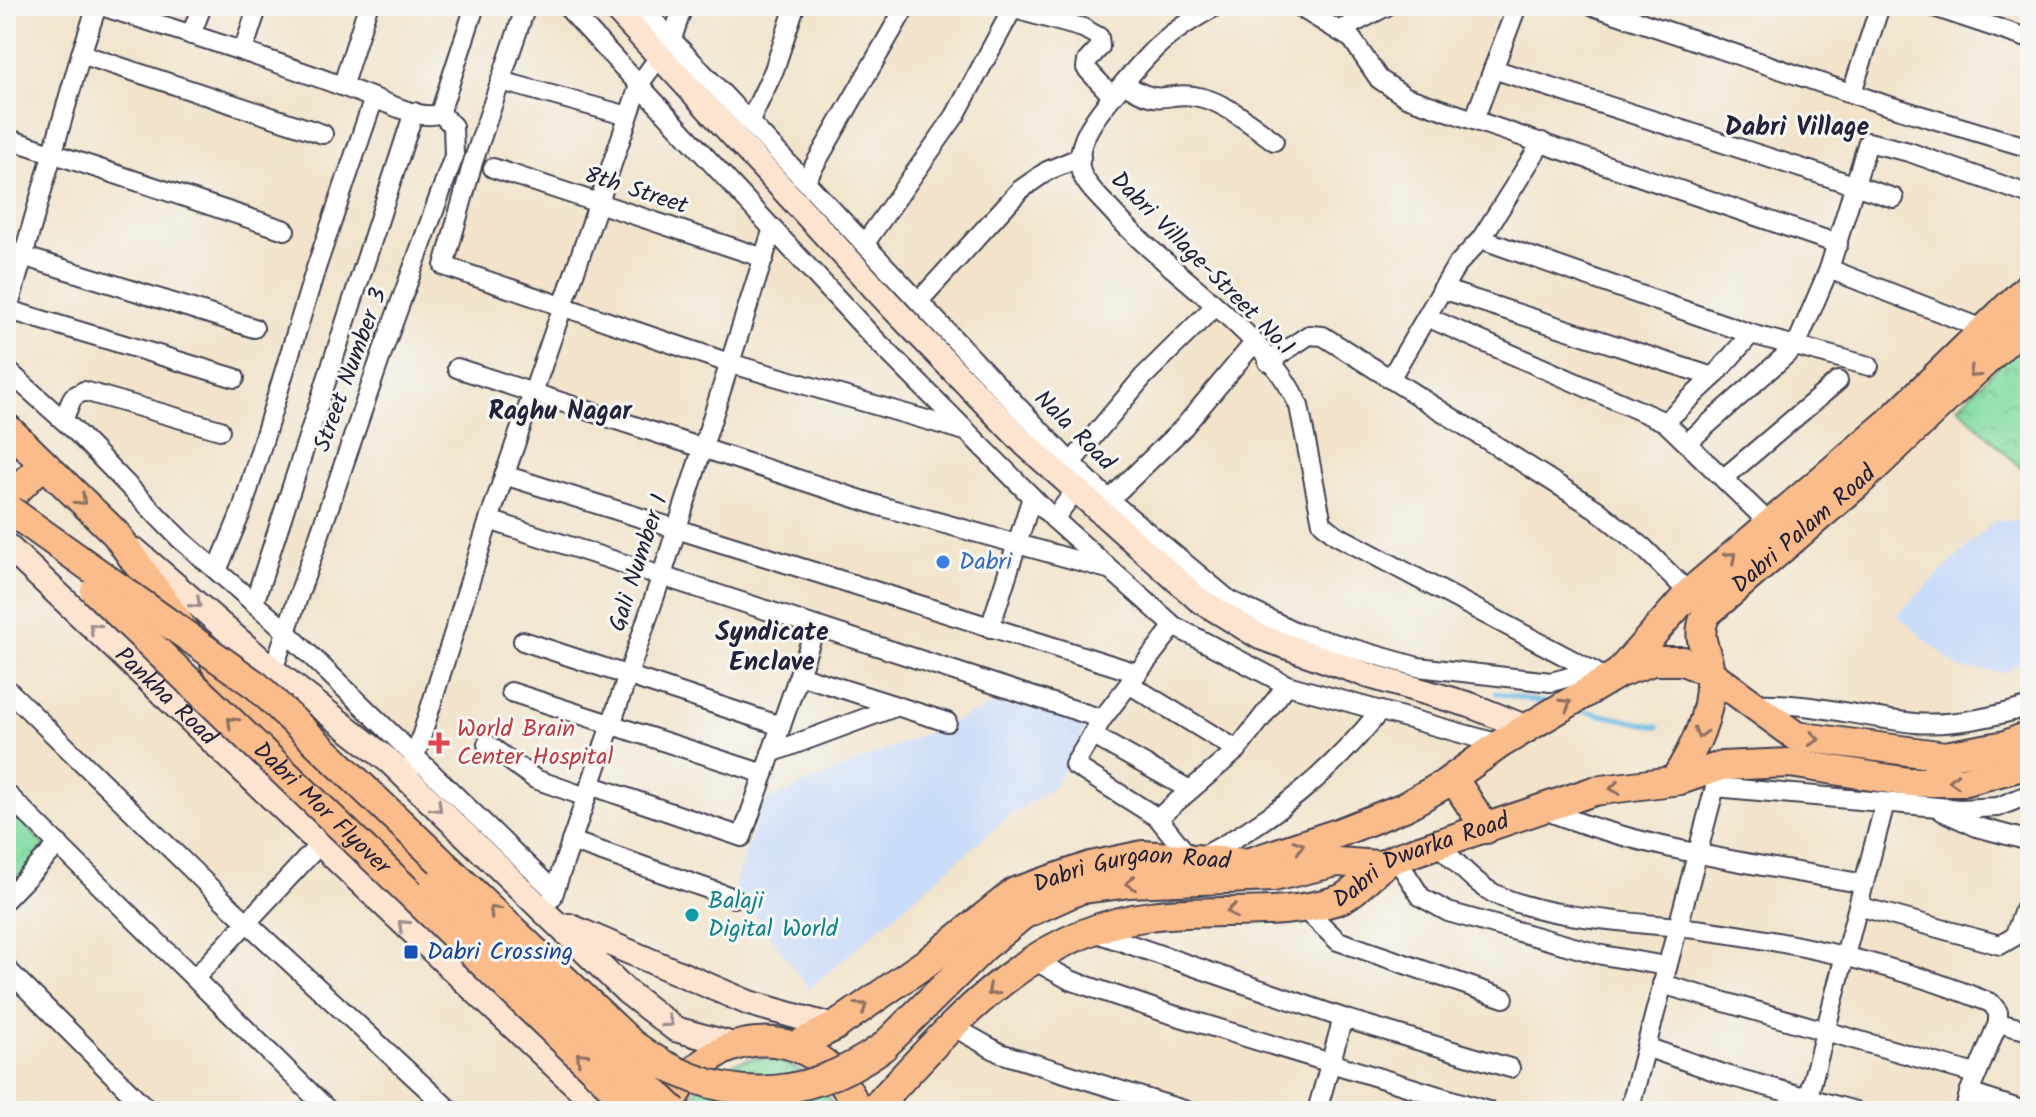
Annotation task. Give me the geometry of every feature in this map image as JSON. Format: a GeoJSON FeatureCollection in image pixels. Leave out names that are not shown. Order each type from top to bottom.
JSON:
{"type":"FeatureCollection","features":[{"type":"Feature","properties":{"kind":"main road"},"geometry":{"type":"LineString","coordinates":[[613,6],[665,48],[896,311],[1198,599],[1240,627],[1331,663],[1531,725]]}},
{"type":"Feature","properties":{"kind":"main road","name":"Dabri Palam Road"},"geometry":{"type":"LineString","coordinates":[[1604,677],[1689,593],[1877,433],[1986,330],[2028,301]]}},
{"type":"Feature","properties":{"kind":"main road","name":"Dabri Palam Road"},"geometry":{"type":"LineString","coordinates":[[1674,781],[1695,747],[1708,707],[1710,673],[1699,630],[1706,614],[1723,596],[1856,485],[2028,301]]}},
{"type":"Feature","properties":{"kind":"main road"},"geometry":{"type":"LineString","coordinates":[[6,427],[116,534],[273,670],[411,769],[551,907],[573,938],[627,992],[675,1029],[734,1045]]}},
{"type":"Feature","properties":{"kind":"main road"},"geometry":{"type":"LineString","coordinates":[[46,466],[7,508],[257,686],[632,1044],[657,1062],[712,1086],[773,1091],[803,1087],[859,1064],[933,1001],[984,947],[1023,915],[1081,889],[1129,883],[1273,877],[1337,862],[1388,861]]}},
{"type":"Feature","properties":{"kind":"main road","name":"Dabri Mor Flyover"},"geometry":{"type":"LineString","coordinates":[[7,508],[637,1111]]}},
{"type":"Feature","properties":{"kind":"main road","name":"Dabri Mor Flyover"},"geometry":{"type":"LineString","coordinates":[[116,534],[171,614],[270,724],[674,1111]]}},
{"type":"Feature","properties":{"kind":"main road","name":"Pankha Road"},"geometry":{"type":"LineString","coordinates":[[6,545],[191,720],[318,846],[604,1111]]}},
{"type":"Feature","properties":{"kind":"main road"},"geometry":{"type":"LineString","coordinates":[[1604,677],[1653,661],[1683,661],[1710,673],[1747,704],[1796,736],[1945,756],[2006,745],[2030,735]]}},
{"type":"Feature","properties":{"kind":"main road","name":"Dabri Gurgaon Road"},"geometry":{"type":"LineString","coordinates":[[795,1046],[834,1027],[930,960],[1015,892],[1091,866],[1143,855],[1247,863],[1404,807],[1604,677]]}},
{"type":"Feature","properties":{"kind":"main road","name":"Dabri Dwarka Road"},"geometry":{"type":"LineString","coordinates":[[872,1111],[952,1026],[1032,959],[1091,931],[1149,916],[1305,909],[1343,898],[1388,861],[1594,791],[1718,776],[1790,763],[1909,782],[1962,782],[2030,764]]}},
{"type":"Feature","properties":{"kind":"main road"},"geometry":{"type":"LineString","coordinates":[[1453,778],[1486,829]]}},
{"type":"Feature","properties":{"kind":"main road"},"geometry":{"type":"LineString","coordinates":[[551,907],[749,1003],[834,1027]]}},
{"type":"Feature","properties":{"kind":"main road"},"geometry":{"type":"LineString","coordinates":[[494,1010],[573,938]]}},
{"type":"Feature","properties":{"kind":"main road"},"geometry":{"type":"LineString","coordinates":[[668,1111],[680,1086],[700,1064],[734,1045],[764,1041],[795,1046],[812,1054],[840,1077],[858,1111]]}},
{"type":"Feature","properties":{"kind":"street"},"geometry":{"type":"LineString","coordinates":[[235,378],[7,313],[81,54],[99,6],[142,12],[191,35],[343,84],[414,112],[447,119]]}},
{"type":"Feature","properties":{"kind":"street"},"geometry":{"type":"LineString","coordinates":[[191,35],[202,6]]}},
{"type":"Feature","properties":{"kind":"street"},"geometry":{"type":"LineString","coordinates":[[243,51],[258,6]]}},
{"type":"Feature","properties":{"kind":"street"},"geometry":{"type":"LineString","coordinates":[[343,84],[368,6]]}},
{"type":"Feature","properties":{"kind":"street","name":"Street Number 3"},"geometry":{"type":"LineString","coordinates":[[273,670],[451,166],[456,145],[447,119],[475,6]]}},
{"type":"Feature","properties":{"kind":"street"},"geometry":{"type":"LineString","coordinates":[[526,6],[473,162],[444,266],[729,363],[968,431]]}},
{"type":"Feature","properties":{"kind":"street"},"geometry":{"type":"LineString","coordinates":[[566,6],[873,337],[1054,519],[1174,626],[1287,685],[1500,744]]}},
{"type":"Feature","properties":{"kind":"street","name":"Nala Road"},"geometry":{"type":"LineString","coordinates":[[640,6],[665,48],[750,121],[1071,463],[1080,484],[1109,500],[1229,600],[1298,633],[1418,667],[1551,682],[1604,677]]}},
{"type":"Feature","properties":{"kind":"street"},"geometry":{"type":"LineString","coordinates":[[411,769],[532,390],[628,116],[640,83],[665,48],[683,6]]}},
{"type":"Feature","properties":{"kind":"street"},"geometry":{"type":"LineString","coordinates":[[750,121],[774,70],[795,6]]}},
{"type":"Feature","properties":{"kind":"street"},"geometry":{"type":"LineString","coordinates":[[806,180],[906,6]]}},
{"type":"Feature","properties":{"kind":"street"},"geometry":{"type":"LineString","coordinates":[[919,301],[1020,190],[1047,171],[1081,157],[1092,124],[1155,45],[1187,12],[1216,6]]}},
{"type":"Feature","properties":{"kind":"street"},"geometry":{"type":"LineString","coordinates":[[1298,6],[1360,47],[1379,79],[1393,90],[1838,244]]}},
{"type":"Feature","properties":{"kind":"street"},"geometry":{"type":"LineString","coordinates":[[1339,31],[1387,6]]}},
{"type":"Feature","properties":{"kind":"street"},"geometry":{"type":"LineString","coordinates":[[1474,120],[1517,6]]}},
{"type":"Feature","properties":{"kind":"street"},"geometry":{"type":"LineString","coordinates":[[1593,6],[2030,148]]}},
{"type":"Feature","properties":{"kind":"street"},"geometry":{"type":"LineString","coordinates":[[1852,92],[1880,6]]}},
{"type":"Feature","properties":{"kind":"street"},"geometry":{"type":"LineString","coordinates":[[1931,6],[2030,39]]}},
{"type":"Feature","properties":{"kind":"street"},"geometry":{"type":"LineString","coordinates":[[865,243],[955,116],[1010,7],[1083,28],[1099,37],[1100,47],[1087,61],[1086,68],[1118,89],[1150,98],[1192,96],[1213,102],[1274,141]]}},
{"type":"Feature","properties":{"kind":"street"},"geometry":{"type":"LineString","coordinates":[[81,54],[323,134]]}},
{"type":"Feature","properties":{"kind":"street"},"geometry":{"type":"LineString","coordinates":[[1493,69],[1894,198]]}},
{"type":"Feature","properties":{"kind":"street"},"geometry":{"type":"LineString","coordinates":[[501,81],[628,116]]}},
{"type":"Feature","properties":{"kind":"street"},"geometry":{"type":"LineString","coordinates":[[217,571],[242,510],[316,268],[374,98]]}},
{"type":"Feature","properties":{"kind":"street"},"geometry":{"type":"LineString","coordinates":[[254,603],[414,112]]}},
{"type":"Feature","properties":{"kind":"street"},"geometry":{"type":"LineString","coordinates":[[6,138],[285,230]]}},
{"type":"Feature","properties":{"kind":"street"},"geometry":{"type":"LineString","coordinates":[[1390,379],[1456,266],[1481,239],[1542,142]]}},
{"type":"Feature","properties":{"kind":"street"},"geometry":{"type":"LineString","coordinates":[[1687,443],[1796,346],[1838,244],[1868,142],[1909,152],[2030,195]]}},
{"type":"Feature","properties":{"kind":"street","name":"Dabri Village-Street No.1"},"geometry":{"type":"LineString","coordinates":[[1081,157],[1085,181],[1126,227],[1254,343],[1293,391],[1299,406],[1322,523],[1336,535],[1604,677]]}},
{"type":"Feature","properties":{"kind":"street","name":"8th Street"},"geometry":{"type":"LineString","coordinates":[[493,168],[764,258]]}},
{"type":"Feature","properties":{"kind":"street","name":"Gali Number 1"},"geometry":{"type":"LineString","coordinates":[[551,907],[773,228]]}},
{"type":"Feature","properties":{"kind":"street"},"geometry":{"type":"LineString","coordinates":[[1481,239],[1751,334],[1869,366]]}},
{"type":"Feature","properties":{"kind":"street"},"geometry":{"type":"LineString","coordinates":[[6,251],[254,328]]}},
{"type":"Feature","properties":{"kind":"street"},"geometry":{"type":"LineString","coordinates":[[1829,269],[1986,330]]}},
{"type":"Feature","properties":{"kind":"street"},"geometry":{"type":"LineString","coordinates":[[1442,289],[1713,377]]}},
{"type":"Feature","properties":{"kind":"street"},"geometry":{"type":"LineString","coordinates":[[1071,463],[1143,377],[1215,306]]}},
{"type":"Feature","properties":{"kind":"street"},"geometry":{"type":"LineString","coordinates":[[1427,317],[1665,422],[1770,524]]}},
{"type":"Feature","properties":{"kind":"street"},"geometry":{"type":"LineString","coordinates":[[1268,362],[1315,333],[1596,509],[1644,548],[1689,593]]}},
{"type":"Feature","properties":{"kind":"street"},"geometry":{"type":"LineString","coordinates":[[1665,422],[1713,377],[1751,334]]}},
{"type":"Feature","properties":{"kind":"street"},"geometry":{"type":"LineString","coordinates":[[1109,500],[1183,428],[1254,343]]}},
{"type":"Feature","properties":{"kind":"street"},"geometry":{"type":"LineString","coordinates":[[457,368],[880,506],[1110,570]]}},
{"type":"Feature","properties":{"kind":"street"},"geometry":{"type":"LineString","coordinates":[[6,369],[63,420],[180,539],[285,631],[411,769]]}},
{"type":"Feature","properties":{"kind":"street"},"geometry":{"type":"LineString","coordinates":[[1724,478],[1838,381]]}},
{"type":"Feature","properties":{"kind":"street"},"geometry":{"type":"LineString","coordinates":[[63,420],[73,397],[84,391],[220,430]]}},
{"type":"Feature","properties":{"kind":"street"},"geometry":{"type":"LineString","coordinates":[[504,475],[990,628],[1133,679],[1237,750]]}},
{"type":"Feature","properties":{"kind":"street"},"geometry":{"type":"LineString","coordinates":[[1054,519],[1080,484]]}},
{"type":"Feature","properties":{"kind":"street"},"geometry":{"type":"LineString","coordinates":[[990,628],[1032,497]]}},
{"type":"Feature","properties":{"kind":"street"},"geometry":{"type":"LineString","coordinates":[[489,520],[816,626],[1097,727],[1190,790]]}},
{"type":"Feature","properties":{"kind":"street"},"geometry":{"type":"LineString","coordinates":[[487,744],[535,779],[588,791],[742,837],[816,626]]}},
{"type":"Feature","properties":{"kind":"street"},"geometry":{"type":"LineString","coordinates":[[1174,626],[1097,727],[1074,765],[1158,818],[1194,858],[1257,826],[1314,782],[1345,755],[1380,711]]}},
{"type":"Feature","properties":{"kind":"street"},"geometry":{"type":"LineString","coordinates":[[523,641],[781,726]]}},
{"type":"Feature","properties":{"kind":"street"},"geometry":{"type":"LineString","coordinates":[[799,675],[947,722]]}},
{"type":"Feature","properties":{"kind":"street"},"geometry":{"type":"LineString","coordinates":[[1158,818],[1237,750],[1287,685]]}},
{"type":"Feature","properties":{"kind":"street"},"geometry":{"type":"LineString","coordinates":[[6,688],[249,924],[451,1111]]}},
{"type":"Feature","properties":{"kind":"street"},"geometry":{"type":"LineString","coordinates":[[511,692],[764,774]]}},
{"type":"Feature","properties":{"kind":"street"},"geometry":{"type":"LineString","coordinates":[[1747,704],[1805,705],[1918,723],[1969,721],[2030,706]]}},
{"type":"Feature","properties":{"kind":"street"},"geometry":{"type":"LineString","coordinates":[[771,753],[895,707]]}},
{"type":"Feature","properties":{"kind":"street"},"geometry":{"type":"LineString","coordinates":[[1629,1111],[1718,776],[1937,809],[1998,807],[2030,794]]}},
{"type":"Feature","properties":{"kind":"street"},"geometry":{"type":"LineString","coordinates":[[6,793],[329,1111]]}},
{"type":"Feature","properties":{"kind":"street"},"geometry":{"type":"LineString","coordinates":[[1799,1101],[1823,1028],[1885,803]]}},
{"type":"Feature","properties":{"kind":"street"},"geometry":{"type":"LineString","coordinates":[[1542,809],[1580,825],[1699,853],[1864,884]]}},
{"type":"Feature","properties":{"kind":"street"},"geometry":{"type":"LineString","coordinates":[[1937,809],[1977,827],[2030,841]]}},
{"type":"Feature","properties":{"kind":"street"},"geometry":{"type":"LineString","coordinates":[[571,841],[734,898]]}},
{"type":"Feature","properties":{"kind":"street"},"geometry":{"type":"LineString","coordinates":[[6,899],[59,844]]}},
{"type":"Feature","properties":{"kind":"street"},"geometry":{"type":"LineString","coordinates":[[1438,845],[1484,887],[1502,896],[1605,920],[1680,928],[1843,955],[1991,1003],[1998,1012],[1998,1023],[1975,1074],[1967,1102],[2025,1111]]}},
{"type":"Feature","properties":{"kind":"street"},"geometry":{"type":"LineString","coordinates":[[195,978],[249,924],[318,846]]}},
{"type":"Feature","properties":{"kind":"street"},"geometry":{"type":"LineString","coordinates":[[1388,861],[1421,897],[1448,912],[1602,955],[1975,1074]]}},
{"type":"Feature","properties":{"kind":"street"},"geometry":{"type":"LineString","coordinates":[[1858,906],[2000,945],[2014,937],[2028,904]]}},
{"type":"Feature","properties":{"kind":"street"},"geometry":{"type":"LineString","coordinates":[[1305,909],[1338,941],[1504,998]]}},
{"type":"Feature","properties":{"kind":"street"},"geometry":{"type":"LineString","coordinates":[[1091,931],[1343,1018],[1510,1068]]}},
{"type":"Feature","properties":{"kind":"street"},"geometry":{"type":"LineString","coordinates":[[1032,959],[1070,980],[1109,994],[1488,1111]]}},
{"type":"Feature","properties":{"kind":"street"},"geometry":{"type":"LineString","coordinates":[[6,968],[149,1111]]}},
{"type":"Feature","properties":{"kind":"street"},"geometry":{"type":"LineString","coordinates":[[1317,1111],[1343,1018]]}},
{"type":"Feature","properties":{"kind":"street"},"geometry":{"type":"LineString","coordinates":[[1998,1023],[2030,1031]]}},
{"type":"Feature","properties":{"kind":"street"},"geometry":{"type":"LineString","coordinates":[[952,1026],[1000,1053],[1187,1111]]}},
{"type":"Feature","properties":{"kind":"street"},"geometry":{"type":"LineString","coordinates":[[1646,1047],[1799,1101],[1855,1111]]}},
{"type":"Feature","properties":{"kind":"shaded area"},"geometry":{"type":"Polygon","coordinates":[[[1995,520],[2030,520],[2030,650],[2008,672],[1960,669],[1897,615],[1995,520]]]}},
{"type":"Feature","properties":{"kind":"shaded area"},"geometry":{"type":"Polygon","coordinates":[[[1019,694],[1087,726],[1055,786],[1010,815],[809,989],[734,886],[762,802],[1019,694]]]}},
{"type":"Feature","properties":{"kind":"green space"},"geometry":{"type":"Polygon","coordinates":[[[2030,334],[2030,477],[1958,407],[2030,334]]]}},
{"type":"Feature","properties":{"kind":"green space"},"geometry":{"type":"Polygon","coordinates":[[[6,805],[46,847],[6,890],[6,805]]]}},
{"type":"Feature","properties":{"kind":"green space"},"geometry":{"type":"Polygon","coordinates":[[[755,1058],[781,1062],[803,1072],[822,1089],[836,1111],[680,1111],[695,1091],[721,1069],[755,1058]]]}},
{"type":"Feature","properties":{"kind":"waterway"},"geometry":{"type":"LineString","coordinates":[[1496,693],[1546,703]]}},
{"type":"Feature","properties":{"kind":"waterway"},"geometry":{"type":"LineString","coordinates":[[1579,710],[1658,727]]}},
{"type":"Feature","properties":{"kind":"place","name":"Dabri"},"geometry":{"type":"Point","coordinates":[943,562]}},
{"type":"Feature","properties":{"kind":"place","name":"World Brain Center Hospital"},"geometry":{"type":"Point","coordinates":[439,743]}},
{"type":"Feature","properties":{"kind":"place","name":"Balaji Digital World"},"geometry":{"type":"Point","coordinates":[692,915]}},
{"type":"Feature","properties":{"kind":"place","name":"Dabri Crossing"},"geometry":{"type":"Point","coordinates":[411,952]}},
{"type":"Feature","properties":{"kind":"district","name":"Dabri Village"},"geometry":{"type":"Point","coordinates":[1797,128]}},
{"type":"Feature","properties":{"kind":"district","name":"Raghu Nagar"},"geometry":{"type":"Point","coordinates":[560,412]}},
{"type":"Feature","properties":{"kind":"district","name":"Syndicate Enclave"},"geometry":{"type":"Point","coordinates":[772,648]}}]}
